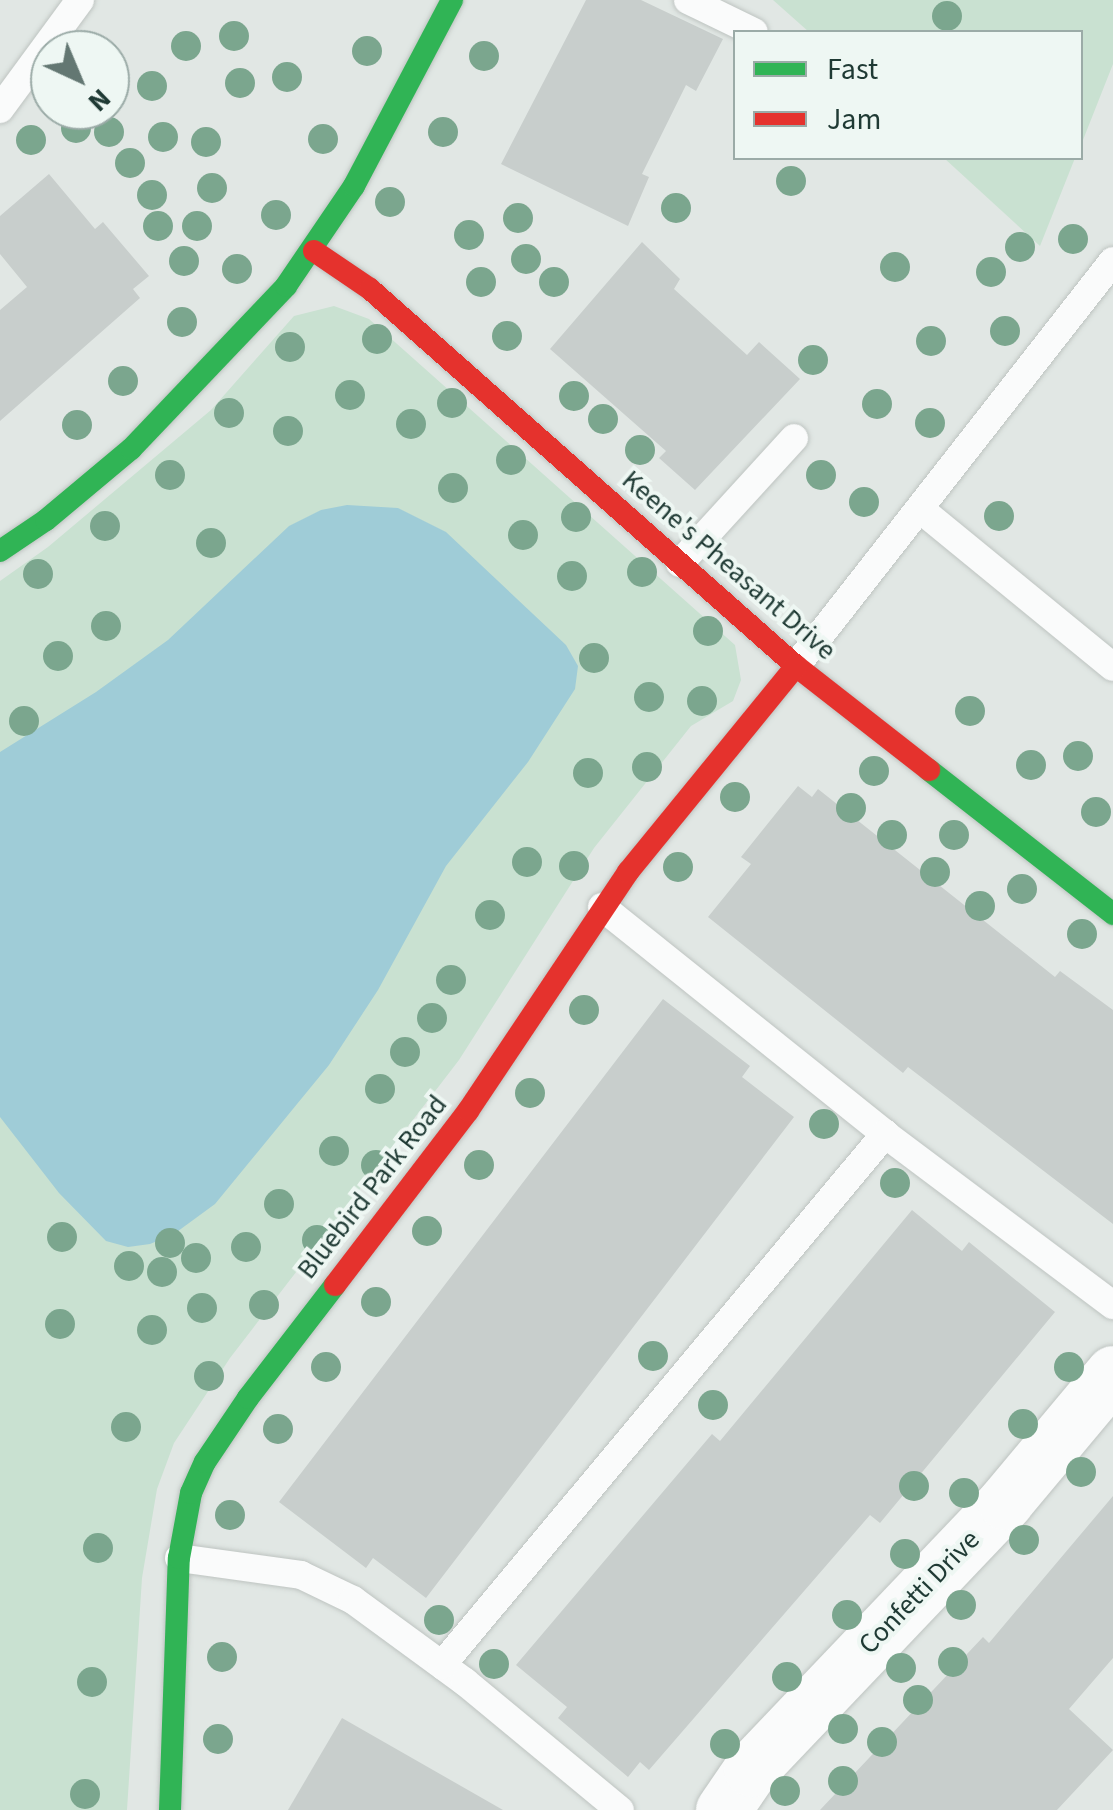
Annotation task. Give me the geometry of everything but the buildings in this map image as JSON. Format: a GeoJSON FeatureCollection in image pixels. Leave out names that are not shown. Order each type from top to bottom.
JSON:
{"type":"FeatureCollection","features":[{"type":"Feature","properties":{"kind":"street"},"geometry":{"type":"LineString","coordinates":[[0,551],[46,520],[130,449],[240,338],[314,251],[374,152],[452,0]]}},
{"type":"Feature","properties":{"kind":"street","name":"Keene's Pheasant Drive"},"geometry":{"type":"LineString","coordinates":[[314,251],[370,289],[796,666],[1113,914]]}},
{"type":"Feature","properties":{"kind":"street","name":"Bluebird Park Road"},"geometry":{"type":"LineString","coordinates":[[170,1810],[179,1558],[192,1493],[223,1433],[468,1112],[602,908],[796,666]]}},
{"type":"Feature","properties":{"kind":"street","name":"Confetti Drive"},"geometry":{"type":"LineString","coordinates":[[723,1810],[774,1744],[1005,1502],[1113,1373]]}},
{"type":"Feature","properties":{"kind":"lane"},"geometry":{"type":"LineString","coordinates":[[0,108],[80,0]]}},
{"type":"Feature","properties":{"kind":"lane"},"geometry":{"type":"LineString","coordinates":[[688,0],[750,30]]}},
{"type":"Feature","properties":{"kind":"lane"},"geometry":{"type":"LineString","coordinates":[[796,666],[1113,261]]}},
{"type":"Feature","properties":{"kind":"lane"},"geometry":{"type":"LineString","coordinates":[[680,563],[794,438]]}},
{"type":"Feature","properties":{"kind":"lane"},"geometry":{"type":"LineString","coordinates":[[920,509],[1113,667]]}},
{"type":"Feature","properties":{"kind":"lane"},"geometry":{"type":"LineString","coordinates":[[602,908],[885,1134],[1113,1305]]}},
{"type":"Feature","properties":{"kind":"lane"},"geometry":{"type":"LineString","coordinates":[[442,1666],[885,1134]]}},
{"type":"Feature","properties":{"kind":"lane"},"geometry":{"type":"LineString","coordinates":[[179,1558],[273,1570],[327,1586],[364,1607],[620,1810]]}},
{"type":"Feature","properties":{"kind":"green space"},"geometry":{"type":"Polygon","coordinates":[[[773,0],[1113,0],[1113,64],[1083,140],[1083,30],[807,30],[773,0]]]}},
{"type":"Feature","properties":{"kind":"green space"},"geometry":{"type":"Polygon","coordinates":[[[946,160],[1074,160],[1040,246],[946,160]]]}},
{"type":"Feature","properties":{"kind":"green space"},"geometry":{"type":"Polygon","coordinates":[[[334,306],[369,319],[735,645],[741,680],[733,701],[691,726],[594,848],[459,1060],[230,1358],[174,1443],[157,1489],[142,1578],[127,1810],[0,1810],[0,581],[48,547],[211,410],[294,316],[334,306]]]}},
{"type":"Feature","properties":{"kind":"water"},"geometry":{"type":"Polygon","coordinates":[[[347,505],[398,508],[446,532],[566,645],[578,666],[575,689],[528,762],[446,866],[378,990],[329,1065],[215,1204],[174,1234],[150,1244],[128,1247],[106,1241],[59,1193],[0,1117],[0,752],[96,692],[168,640],[289,526],[321,510],[347,505]]]}},
{"type":"Feature","properties":{"kind":"traffic: fast"},"geometry":{"type":"LineString","coordinates":[[0,551],[46,520],[131,449],[286,286],[354,186],[452,0]]}},
{"type":"Feature","properties":{"kind":"traffic: fast"},"geometry":{"type":"LineString","coordinates":[[929,770],[1113,914]]}},
{"type":"Feature","properties":{"kind":"traffic: fast"},"geometry":{"type":"LineString","coordinates":[[170,1810],[179,1558],[191,1493],[205,1462],[248,1398],[335,1285]]}},
{"type":"Feature","properties":{"kind":"traffic: jam"},"geometry":{"type":"LineString","coordinates":[[314,251],[370,289],[796,666],[929,770]]}},
{"type":"Feature","properties":{"kind":"traffic: jam"},"geometry":{"type":"LineString","coordinates":[[335,1285],[468,1111],[628,872],[796,666]]}}]}
